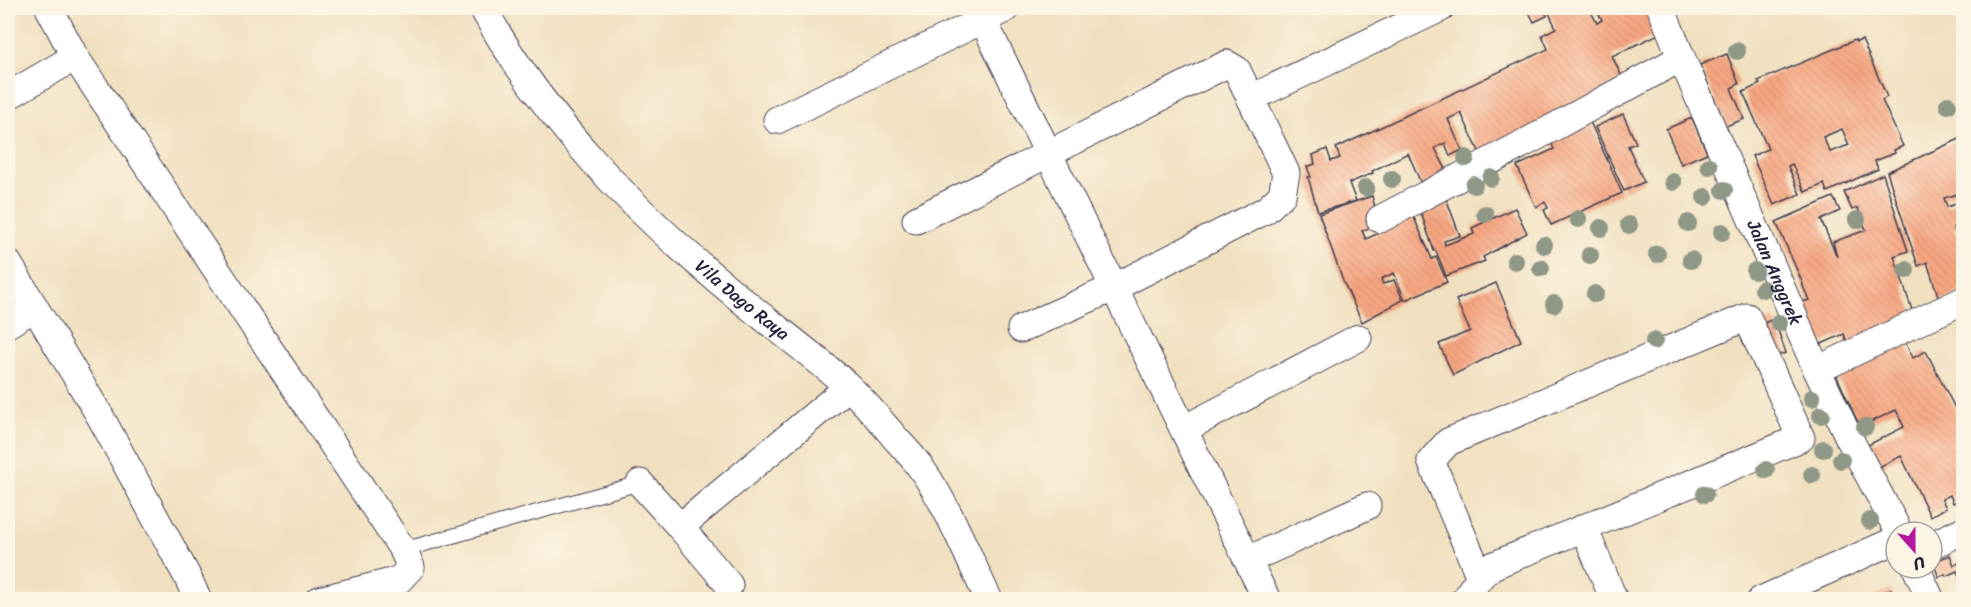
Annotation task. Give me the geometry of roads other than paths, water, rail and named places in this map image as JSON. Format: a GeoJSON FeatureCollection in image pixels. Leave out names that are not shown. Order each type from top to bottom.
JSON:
{"type":"FeatureCollection","features":[{"type":"Feature","properties":{"kind":"street"},"geometry":{"type":"LineString","coordinates":[[49,8],[75,57],[403,550],[411,567],[399,580],[319,600]]}},
{"type":"Feature","properties":{"kind":"street","name":"Vila Dago Raya"},"geometry":{"type":"LineString","coordinates":[[483,8],[534,89],[615,184],[671,239],[848,387],[888,429],[923,470],[945,509],[989,600]]}},
{"type":"Feature","properties":{"kind":"street"},"geometry":{"type":"LineString","coordinates":[[777,120],[980,14],[1007,8]]}},
{"type":"Feature","properties":{"kind":"street"},"geometry":{"type":"LineString","coordinates":[[1251,98],[1441,8]]}},
{"type":"Feature","properties":{"kind":"street","name":"Jalan Anggrek"},"geometry":{"type":"LineString","coordinates":[[1661,8],[1814,362],[1849,438],[1893,520]]}},
{"type":"Feature","properties":{"kind":"street"},"geometry":{"type":"LineString","coordinates":[[980,14],[1267,600]]}},
{"type":"Feature","properties":{"kind":"street"},"geometry":{"type":"LineString","coordinates":[[8,96],[75,57]]}},
{"type":"Feature","properties":{"kind":"street"},"geometry":{"type":"LineString","coordinates":[[1380,219],[1681,58]]}},
{"type":"Feature","properties":{"kind":"street"},"geometry":{"type":"LineString","coordinates":[[916,220],[1227,64],[1237,70],[1286,173],[1282,195],[1266,210],[1114,287],[1021,329]]}},
{"type":"Feature","properties":{"kind":"street"},"geometry":{"type":"LineString","coordinates":[[8,262],[100,416],[188,576],[198,600]]}},
{"type":"Feature","properties":{"kind":"street"},"geometry":{"type":"LineString","coordinates":[[1770,370],[1814,362],[1964,300]]}},
{"type":"Feature","properties":{"kind":"street"},"geometry":{"type":"LineString","coordinates":[[8,324],[34,308]]}},
{"type":"Feature","properties":{"kind":"street"},"geometry":{"type":"LineString","coordinates":[[1464,600],[1480,577],[1492,566],[1801,438],[1747,317],[1448,442],[1431,461],[1480,577]]}},
{"type":"Feature","properties":{"kind":"street"},"geometry":{"type":"LineString","coordinates":[[1184,429],[1359,338]]}},
{"type":"Feature","properties":{"kind":"street"},"geometry":{"type":"LineString","coordinates":[[680,528],[848,387]]}},
{"type":"Feature","properties":{"kind":"street"},"geometry":{"type":"LineString","coordinates":[[640,483],[729,585]]}},
{"type":"Feature","properties":{"kind":"street"},"geometry":{"type":"LineString","coordinates":[[1248,560],[1367,506]]}},
{"type":"Feature","properties":{"kind":"street"},"geometry":{"type":"LineString","coordinates":[[1584,528],[1614,600]]}},
{"type":"Feature","properties":{"kind":"street"},"geometry":{"type":"LineString","coordinates":[[1944,539],[1964,530]]}},
{"type":"Feature","properties":{"kind":"street"},"geometry":{"type":"LineString","coordinates":[[1761,600],[1884,545]]}},
{"type":"Feature","properties":{"kind":"street"},"geometry":{"type":"LineString","coordinates":[[1922,580],[1931,600]]}},
{"type":"Feature","properties":{"kind":"lane"},"geometry":{"type":"LineString","coordinates":[[403,550],[640,483]]}}]}
